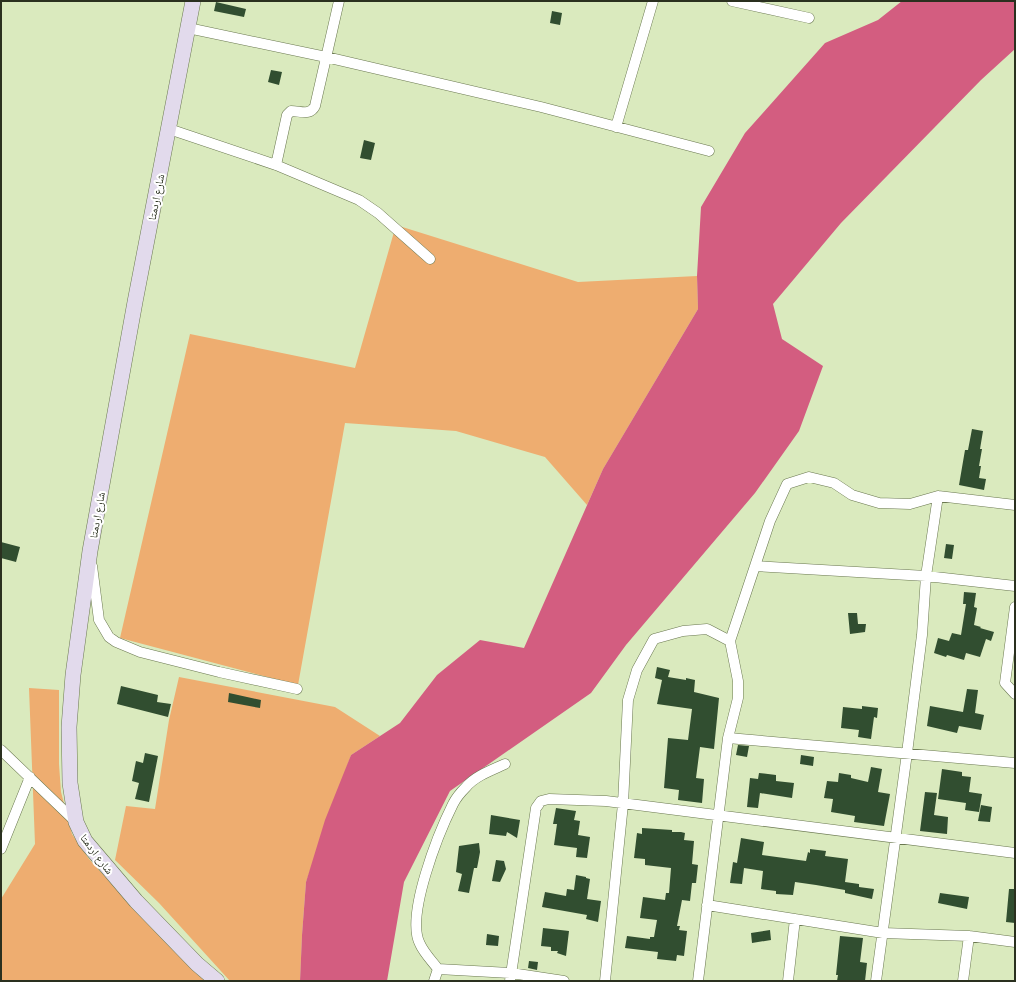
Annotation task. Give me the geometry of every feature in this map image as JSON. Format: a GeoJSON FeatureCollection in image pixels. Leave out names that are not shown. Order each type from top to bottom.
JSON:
{"type":"FeatureCollection","features":[{"type":"Feature","properties":{"kind":"main road","name":"شارع اردمتا"},"geometry":{"type":"LineString","coordinates":[[193,1],[134,302],[90,552],[73,675],[68,726],[70,783],[76,822],[84,841],[136,901],[197,964],[217,981]]}},
{"type":"Feature","properties":{"kind":"street"},"geometry":{"type":"LineString","coordinates":[[276,165],[287,115],[291,111],[308,112],[314,108],[339,1]]}},
{"type":"Feature","properties":{"kind":"street"},"geometry":{"type":"LineString","coordinates":[[616,127],[653,1]]}},
{"type":"Feature","properties":{"kind":"street"},"geometry":{"type":"LineString","coordinates":[[732,1],[809,18]]}},
{"type":"Feature","properties":{"kind":"street"},"geometry":{"type":"LineString","coordinates":[[188,28],[326,57],[541,107],[708,151]]}},
{"type":"Feature","properties":{"kind":"street"},"geometry":{"type":"LineString","coordinates":[[169,129],[276,165],[359,200],[369,206],[430,259]]}},
{"type":"Feature","properties":{"kind":"street"},"geometry":{"type":"LineString","coordinates":[[698,981],[728,738],[738,698],[738,681],[730,641],[770,521],[787,484],[809,477],[834,483],[852,495],[879,503],[910,504],[938,496],[1015,505]]}},
{"type":"Feature","properties":{"kind":"street"},"geometry":{"type":"LineString","coordinates":[[876,981],[907,753],[922,635],[926,576],[938,496]]}},
{"type":"Feature","properties":{"kind":"street"},"geometry":{"type":"LineString","coordinates":[[90,552],[99,620],[109,637],[116,642],[140,652],[219,672],[297,688]]}},
{"type":"Feature","properties":{"kind":"street"},"geometry":{"type":"LineString","coordinates":[[755,566],[926,576],[1015,586]]}},
{"type":"Feature","properties":{"kind":"street"},"geometry":{"type":"LineString","coordinates":[[1015,607],[1005,683],[1015,694]]}},
{"type":"Feature","properties":{"kind":"street"},"geometry":{"type":"LineString","coordinates":[[604,981],[623,804],[628,700],[637,670],[654,639],[683,631],[707,629],[730,641]]}},
{"type":"Feature","properties":{"kind":"street"},"geometry":{"type":"LineString","coordinates":[[728,738],[1015,763]]}},
{"type":"Feature","properties":{"kind":"street"},"geometry":{"type":"LineString","coordinates":[[1,750],[76,822]]}},
{"type":"Feature","properties":{"kind":"street"},"geometry":{"type":"LineString","coordinates":[[505,764],[480,776],[467,786],[454,803],[442,828],[427,869],[417,906],[416,928],[419,944],[438,969],[564,981]]}},
{"type":"Feature","properties":{"kind":"street"},"geometry":{"type":"LineString","coordinates":[[1,850],[30,777]]}},
{"type":"Feature","properties":{"kind":"street"},"geometry":{"type":"LineString","coordinates":[[510,977],[536,808],[541,801],[549,799],[606,801],[1015,853]]}},
{"type":"Feature","properties":{"kind":"street"},"geometry":{"type":"LineString","coordinates":[[707,905],[883,933],[969,936],[1015,942]]}},
{"type":"Feature","properties":{"kind":"street"},"geometry":{"type":"LineString","coordinates":[[788,981],[795,919]]}},
{"type":"Feature","properties":{"kind":"street"},"geometry":{"type":"LineString","coordinates":[[963,981],[969,936]]}},
{"type":"Feature","properties":{"kind":"street"},"geometry":{"type":"LineString","coordinates":[[434,981],[438,969]]}},
{"type":"Feature","properties":{"kind":"shaded area"},"geometry":{"type":"Polygon","coordinates":[[[902,1],[1015,1],[1015,49],[981,80],[841,223],[773,304],[782,339],[823,366],[799,431],[755,493],[626,645],[591,693],[450,791],[404,882],[387,981],[300,981],[306,882],[325,820],[351,755],[400,723],[437,675],[480,640],[524,648],[603,469],[698,309],[697,276],[701,207],[745,133],[825,43],[878,20],[902,1]]]}},
{"type":"Feature","properties":{"kind":"shaded area"},"geometry":{"type":"Polygon","coordinates":[[[396,225],[578,282],[697,276],[698,309],[603,469],[587,505],[545,457],[456,431],[345,423],[298,685],[120,638],[190,334],[355,368],[396,225]]]}},
{"type":"Feature","properties":{"kind":"shaded area"},"geometry":{"type":"Polygon","coordinates":[[[179,677],[335,707],[380,736],[351,755],[306,882],[300,981],[230,981],[159,903],[115,860],[126,806],[155,809],[169,720],[179,677]]]}},
{"type":"Feature","properties":{"kind":"shaded area"},"geometry":{"type":"Polygon","coordinates":[[[29,688],[59,690],[59,764],[61,792],[72,834],[89,859],[142,917],[208,981],[1,981],[1,899],[35,844],[29,688]]]}},
{"type":"Feature","properties":{"kind":"building"},"geometry":{"type":"Polygon","coordinates":[[[216,2],[246,9],[244,17],[214,11],[216,2]]]}},
{"type":"Feature","properties":{"kind":"building"},"geometry":{"type":"Polygon","coordinates":[[[552,11],[562,13],[560,25],[550,23],[552,11]]]}},
{"type":"Feature","properties":{"kind":"building"},"geometry":{"type":"Polygon","coordinates":[[[271,70],[282,72],[279,85],[268,82],[271,70]]]}},
{"type":"Feature","properties":{"kind":"building"},"geometry":{"type":"Polygon","coordinates":[[[364,140],[375,143],[371,160],[360,158],[364,140]]]}},
{"type":"Feature","properties":{"kind":"building"},"geometry":{"type":"Polygon","coordinates":[[[972,429],[983,431],[980,449],[982,449],[979,466],[981,466],[979,478],[986,479],[984,490],[959,485],[965,450],[968,450],[972,429]]]}},
{"type":"Feature","properties":{"kind":"building"},"geometry":{"type":"Polygon","coordinates":[[[1,542],[20,547],[16,562],[1,558],[1,542]]]}},
{"type":"Feature","properties":{"kind":"building"},"geometry":{"type":"Polygon","coordinates":[[[946,544],[954,545],[952,559],[944,558],[946,544]]]}},
{"type":"Feature","properties":{"kind":"building"},"geometry":{"type":"Polygon","coordinates":[[[964,592],[976,593],[974,607],[977,608],[974,625],[994,632],[991,641],[986,639],[980,657],[966,653],[964,660],[934,653],[938,638],[949,641],[952,633],[961,635],[966,604],[963,604],[964,592]]]}},
{"type":"Feature","properties":{"kind":"building"},"geometry":{"type":"Polygon","coordinates":[[[848,613],[857,613],[858,624],[866,624],[865,632],[850,634],[848,613]]]}},
{"type":"Feature","properties":{"kind":"building"},"geometry":{"type":"Polygon","coordinates":[[[657,667],[670,670],[668,677],[695,680],[694,692],[719,698],[714,749],[700,747],[696,778],[704,779],[702,803],[678,800],[679,790],[664,788],[668,738],[688,740],[692,709],[657,704],[662,680],[655,678],[657,667]]]}},
{"type":"Feature","properties":{"kind":"building"},"geometry":{"type":"Polygon","coordinates":[[[121,686],[158,695],[157,702],[171,704],[168,717],[117,704],[121,686]]]}},
{"type":"Feature","properties":{"kind":"building"},"geometry":{"type":"Polygon","coordinates":[[[967,689],[978,690],[975,713],[984,715],[981,730],[959,726],[957,733],[927,726],[930,706],[963,712],[967,689]]]}},
{"type":"Feature","properties":{"kind":"building"},"geometry":{"type":"Polygon","coordinates":[[[229,693],[261,700],[260,708],[228,702],[229,693]]]}},
{"type":"Feature","properties":{"kind":"building"},"geometry":{"type":"Polygon","coordinates":[[[862,706],[878,708],[877,718],[874,717],[871,739],[858,737],[859,730],[841,728],[843,707],[862,709],[862,706]]]}},
{"type":"Feature","properties":{"kind":"building"},"geometry":{"type":"Polygon","coordinates":[[[738,745],[749,746],[747,757],[736,755],[738,745]]]}},
{"type":"Feature","properties":{"kind":"building"},"geometry":{"type":"Polygon","coordinates":[[[145,753],[158,756],[149,802],[135,799],[139,783],[132,781],[136,761],[143,763],[145,753]]]}},
{"type":"Feature","properties":{"kind":"building"},"geometry":{"type":"Polygon","coordinates":[[[801,755],[814,757],[813,766],[800,764],[801,755]]]}},
{"type":"Feature","properties":{"kind":"building"},"geometry":{"type":"Polygon","coordinates":[[[871,767],[882,769],[878,792],[890,794],[884,826],[854,822],[855,816],[831,812],[833,799],[824,798],[827,781],[838,782],[839,773],[851,775],[851,778],[868,782],[871,767]]]}},
{"type":"Feature","properties":{"kind":"building"},"geometry":{"type":"Polygon","coordinates":[[[942,769],[962,772],[962,776],[971,777],[969,792],[982,794],[979,812],[965,810],[966,803],[938,799],[942,769]]]}},
{"type":"Feature","properties":{"kind":"building"},"geometry":{"type":"Polygon","coordinates":[[[759,773],[776,775],[776,781],[794,783],[792,798],[760,793],[758,808],[747,807],[750,778],[758,779],[759,773]]]}},
{"type":"Feature","properties":{"kind":"building"},"geometry":{"type":"Polygon","coordinates":[[[925,792],[937,793],[934,815],[948,817],[947,834],[920,831],[925,792]]]}},
{"type":"Feature","properties":{"kind":"building"},"geometry":{"type":"Polygon","coordinates":[[[981,805],[992,807],[990,822],[978,821],[981,805]]]}},
{"type":"Feature","properties":{"kind":"building"},"geometry":{"type":"Polygon","coordinates":[[[556,808],[576,811],[574,820],[580,821],[578,835],[590,837],[587,858],[576,857],[577,848],[554,845],[557,824],[553,824],[556,808]]]}},
{"type":"Feature","properties":{"kind":"building"},"geometry":{"type":"Polygon","coordinates":[[[491,815],[520,820],[517,838],[507,832],[506,836],[489,834],[491,815]]]}},
{"type":"Feature","properties":{"kind":"building"},"geometry":{"type":"Polygon","coordinates":[[[642,828],[672,830],[672,832],[685,833],[684,840],[694,841],[692,864],[698,865],[696,883],[692,883],[690,901],[682,900],[677,926],[680,926],[679,930],[687,931],[684,956],[677,955],[676,961],[657,959],[658,952],[625,948],[627,936],[650,939],[650,937],[654,937],[657,920],[640,918],[643,897],[665,900],[666,893],[669,893],[671,868],[645,865],[645,859],[634,858],[637,833],[642,834],[642,828]]]}},
{"type":"Feature","properties":{"kind":"building"},"geometry":{"type":"Polygon","coordinates":[[[741,838],[764,842],[762,855],[806,861],[808,852],[810,853],[810,849],[826,851],[825,856],[848,859],[845,882],[859,884],[859,887],[874,889],[872,899],[845,893],[845,890],[795,882],[793,895],[776,894],[776,891],[761,889],[763,871],[744,868],[742,884],[730,883],[733,862],[737,863],[741,838]]]}},
{"type":"Feature","properties":{"kind":"building"},"geometry":{"type":"Polygon","coordinates":[[[479,843],[480,852],[477,868],[474,868],[469,893],[458,891],[462,874],[456,872],[459,846],[479,843]]]}},
{"type":"Feature","properties":{"kind":"building"},"geometry":{"type":"Polygon","coordinates":[[[496,860],[504,861],[506,869],[500,882],[492,881],[496,860]]]}},
{"type":"Feature","properties":{"kind":"building"},"geometry":{"type":"Polygon","coordinates":[[[576,875],[590,879],[587,899],[601,901],[598,922],[586,919],[587,915],[542,907],[545,892],[566,896],[567,889],[574,890],[576,875]]]}},
{"type":"Feature","properties":{"kind":"building"},"geometry":{"type":"Polygon","coordinates":[[[1009,889],[1015,889],[1015,923],[1006,922],[1009,889]]]}},
{"type":"Feature","properties":{"kind":"building"},"geometry":{"type":"Polygon","coordinates":[[[940,893],[969,897],[967,909],[938,903],[940,893]]]}},
{"type":"Feature","properties":{"kind":"building"},"geometry":{"type":"Polygon","coordinates":[[[543,928],[569,931],[566,956],[557,953],[558,951],[551,951],[551,947],[541,946],[543,928]]]}},
{"type":"Feature","properties":{"kind":"building"},"geometry":{"type":"Polygon","coordinates":[[[770,930],[771,940],[752,943],[751,933],[770,930]]]}},
{"type":"Feature","properties":{"kind":"building"},"geometry":{"type":"Polygon","coordinates":[[[487,934],[499,936],[498,946],[486,945],[487,934]]]}},
{"type":"Feature","properties":{"kind":"building"},"geometry":{"type":"Polygon","coordinates":[[[840,936],[863,938],[860,962],[867,963],[865,981],[837,981],[838,975],[836,975],[840,936]]]}},
{"type":"Feature","properties":{"kind":"building"},"geometry":{"type":"Polygon","coordinates":[[[529,961],[538,962],[537,970],[528,968],[529,961]]]}}]}
